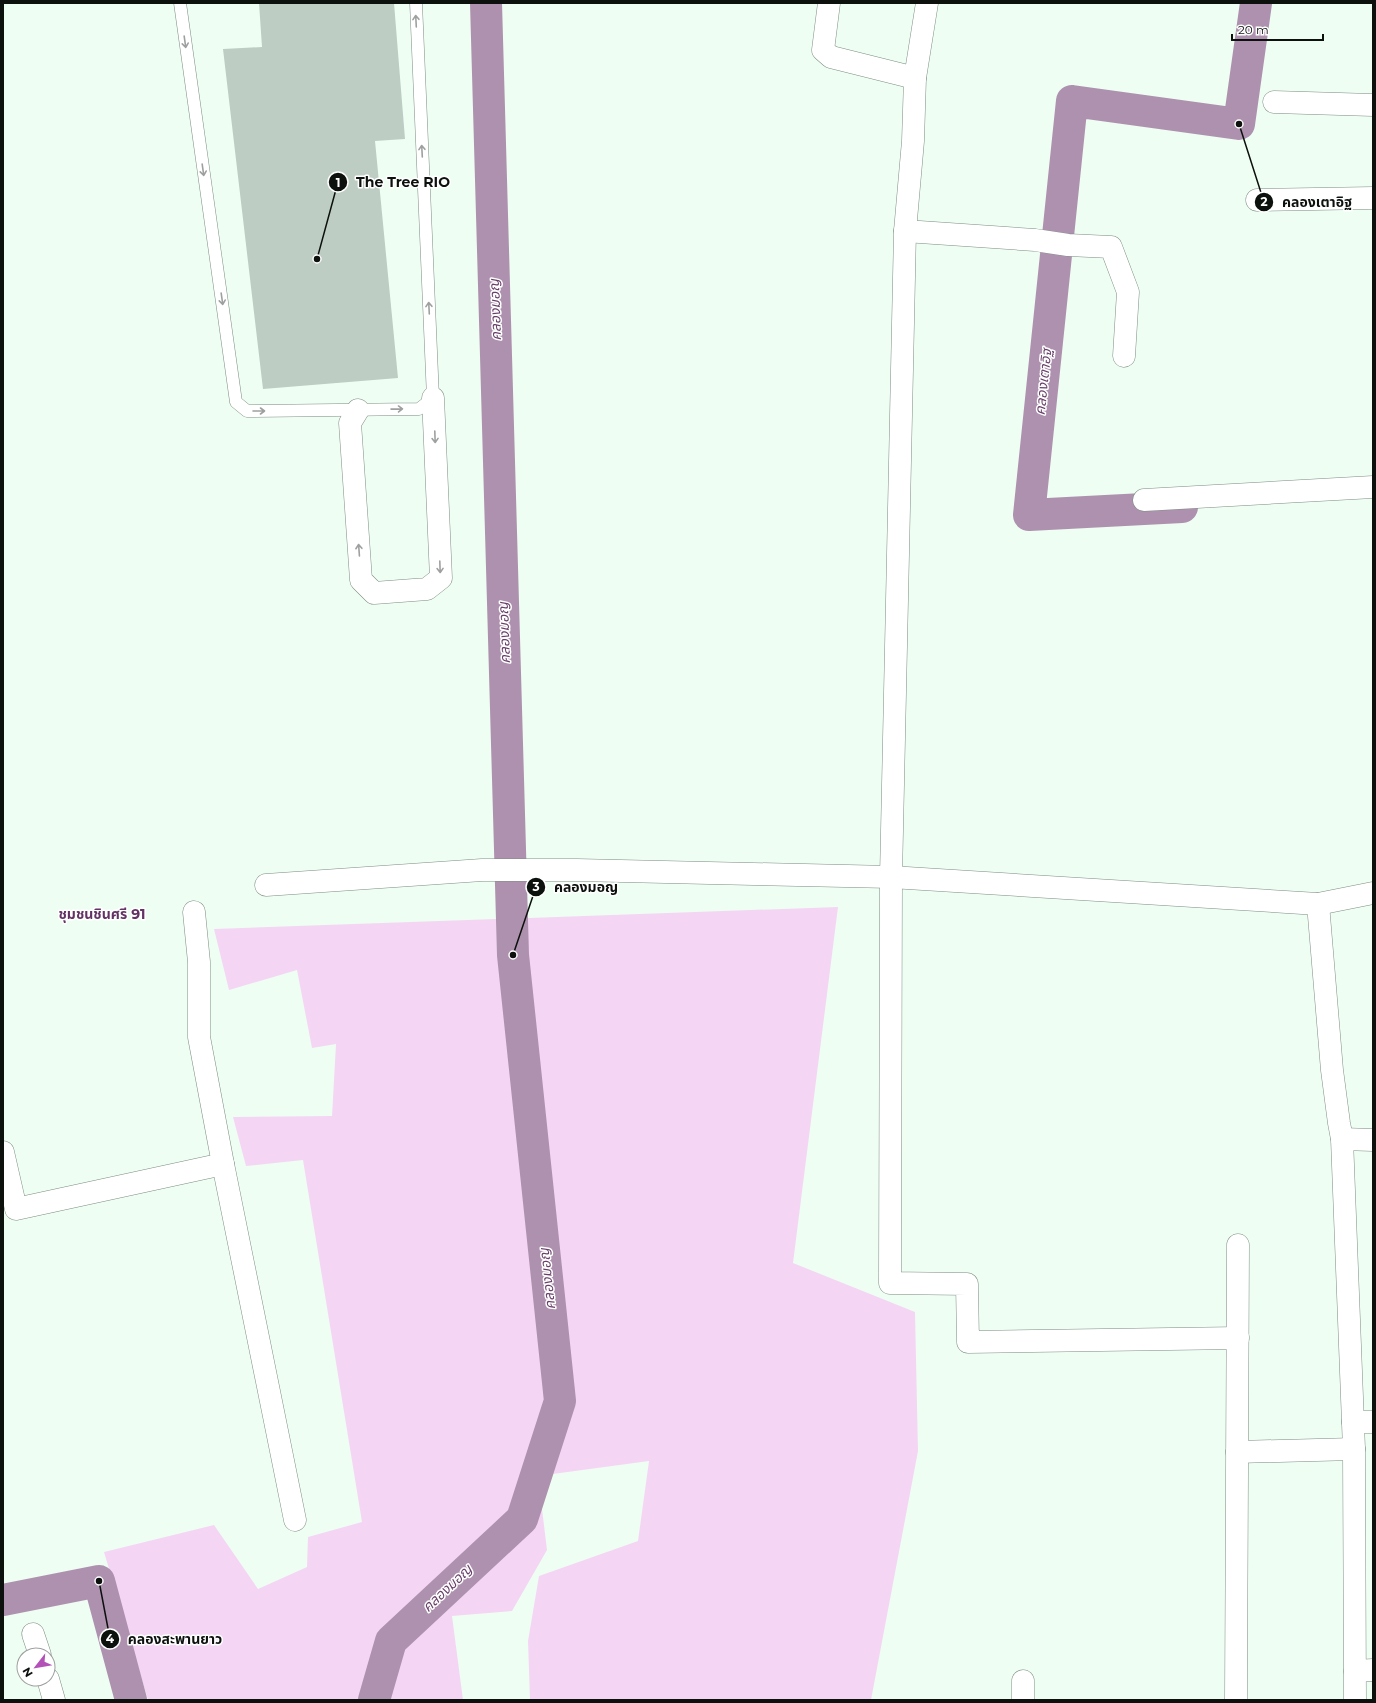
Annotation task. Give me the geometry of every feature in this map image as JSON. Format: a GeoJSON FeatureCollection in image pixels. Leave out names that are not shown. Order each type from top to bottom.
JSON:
{"type":"FeatureCollection","features":[{"type":"Feature","properties":{"kind":"street"},"geometry":{"type":"LineString","coordinates":[[829,3],[823,50],[825,54],[831,57],[915,78]]}},
{"type":"Feature","properties":{"kind":"street"},"geometry":{"type":"LineString","coordinates":[[927,3],[915,78],[913,140],[905,231],[891,877],[890,1283],[967,1284],[968,1342],[1238,1338]]}},
{"type":"Feature","properties":{"kind":"street"},"geometry":{"type":"LineString","coordinates":[[1274,102],[1373,105]]}},
{"type":"Feature","properties":{"kind":"street"},"geometry":{"type":"LineString","coordinates":[[1257,200],[1373,198]]}},
{"type":"Feature","properties":{"kind":"street"},"geometry":{"type":"LineString","coordinates":[[905,231],[1035,240],[1068,245],[1111,247],[1128,292],[1124,356]]}},
{"type":"Feature","properties":{"kind":"street"},"geometry":{"type":"LineString","coordinates":[[358,410],[350,423],[361,580],[374,593],[427,589],[441,578],[433,398]]}},
{"type":"Feature","properties":{"kind":"street"},"geometry":{"type":"LineString","coordinates":[[1144,500],[1373,488]]}},
{"type":"Feature","properties":{"kind":"street"},"geometry":{"type":"LineString","coordinates":[[266,886],[482,870],[577,870],[891,877],[1318,904],[1373,893]]}},
{"type":"Feature","properties":{"kind":"street"},"geometry":{"type":"LineString","coordinates":[[1318,904],[1332,1070],[1338,1123],[1342,1139],[1363,1422],[1354,1449],[1364,1671],[1355,1700]]}},
{"type":"Feature","properties":{"kind":"street"},"geometry":{"type":"LineString","coordinates":[[194,912],[199,962],[199,1037],[223,1164],[295,1520]]}},
{"type":"Feature","properties":{"kind":"street"},"geometry":{"type":"LineString","coordinates":[[1342,1139],[1373,1140]]}},
{"type":"Feature","properties":{"kind":"street"},"geometry":{"type":"LineString","coordinates":[[3,1152],[16,1209],[223,1164]]}},
{"type":"Feature","properties":{"kind":"street"},"geometry":{"type":"LineString","coordinates":[[1236,1700],[1238,1245]]}},
{"type":"Feature","properties":{"kind":"street"},"geometry":{"type":"LineString","coordinates":[[1237,1452],[1354,1449]]}},
{"type":"Feature","properties":{"kind":"street"},"geometry":{"type":"LineString","coordinates":[[33,1634],[37,1647]]}},
{"type":"Feature","properties":{"kind":"street"},"geometry":{"type":"LineString","coordinates":[[50,1687],[54,1700]]}},
{"type":"Feature","properties":{"kind":"lane"},"geometry":{"type":"LineString","coordinates":[[180,3],[236,402],[246,411],[419,409],[433,398],[416,3]]}},
{"type":"Feature","properties":{"kind":"shaded area"},"geometry":{"type":"Polygon","coordinates":[[[838,907],[793,1263],[915,1312],[918,1451],[871,1700],[530,1700],[528,1641],[539,1576],[638,1541],[649,1461],[538,1476],[547,1550],[512,1611],[452,1616],[463,1700],[148,1700],[104,1552],[214,1525],[258,1589],[307,1567],[308,1537],[362,1522],[303,1160],[246,1166],[233,1117],[332,1116],[336,1044],[312,1048],[297,970],[229,990],[214,929],[838,907]]]}},
{"type":"Feature","properties":{"kind":"building"},"geometry":{"type":"Polygon","coordinates":[[[259,3],[394,3],[405,139],[375,141],[398,378],[263,389],[223,49],[262,47],[259,3]]]}},
{"type":"Feature","properties":{"kind":"waterway","name":"คลองมอญ"},"geometry":{"type":"LineString","coordinates":[[374,1700],[391,1641],[522,1519],[560,1401],[513,955],[486,3]]}},
{"type":"Feature","properties":{"kind":"waterway","name":"คลองเตาอิฐ"},"geometry":{"type":"LineString","coordinates":[[1182,507],[1029,515],[1072,101],[1239,124],[1256,3]]}},
{"type":"Feature","properties":{"kind":"waterway"},"geometry":{"type":"LineString","coordinates":[[3,1600],[99,1581],[131,1700]]}},
{"type":"Feature","properties":{"kind":"place","name":"คลองเตาอิฐ"},"geometry":{"type":"Point","coordinates":[1239,124]}},
{"type":"Feature","properties":{"kind":"place","name":"The Tree RIO"},"geometry":{"type":"Point","coordinates":[317,259]}},
{"type":"Feature","properties":{"kind":"place","name":"คลองมอญ"},"geometry":{"type":"Point","coordinates":[513,955]}},
{"type":"Feature","properties":{"kind":"place","name":"คลองสะพานยาว"},"geometry":{"type":"Point","coordinates":[99,1581]}},
{"type":"Feature","properties":{"kind":"district","name":"ชุมชนชินศรี 91"},"geometry":{"type":"Point","coordinates":[102,914]}}]}
